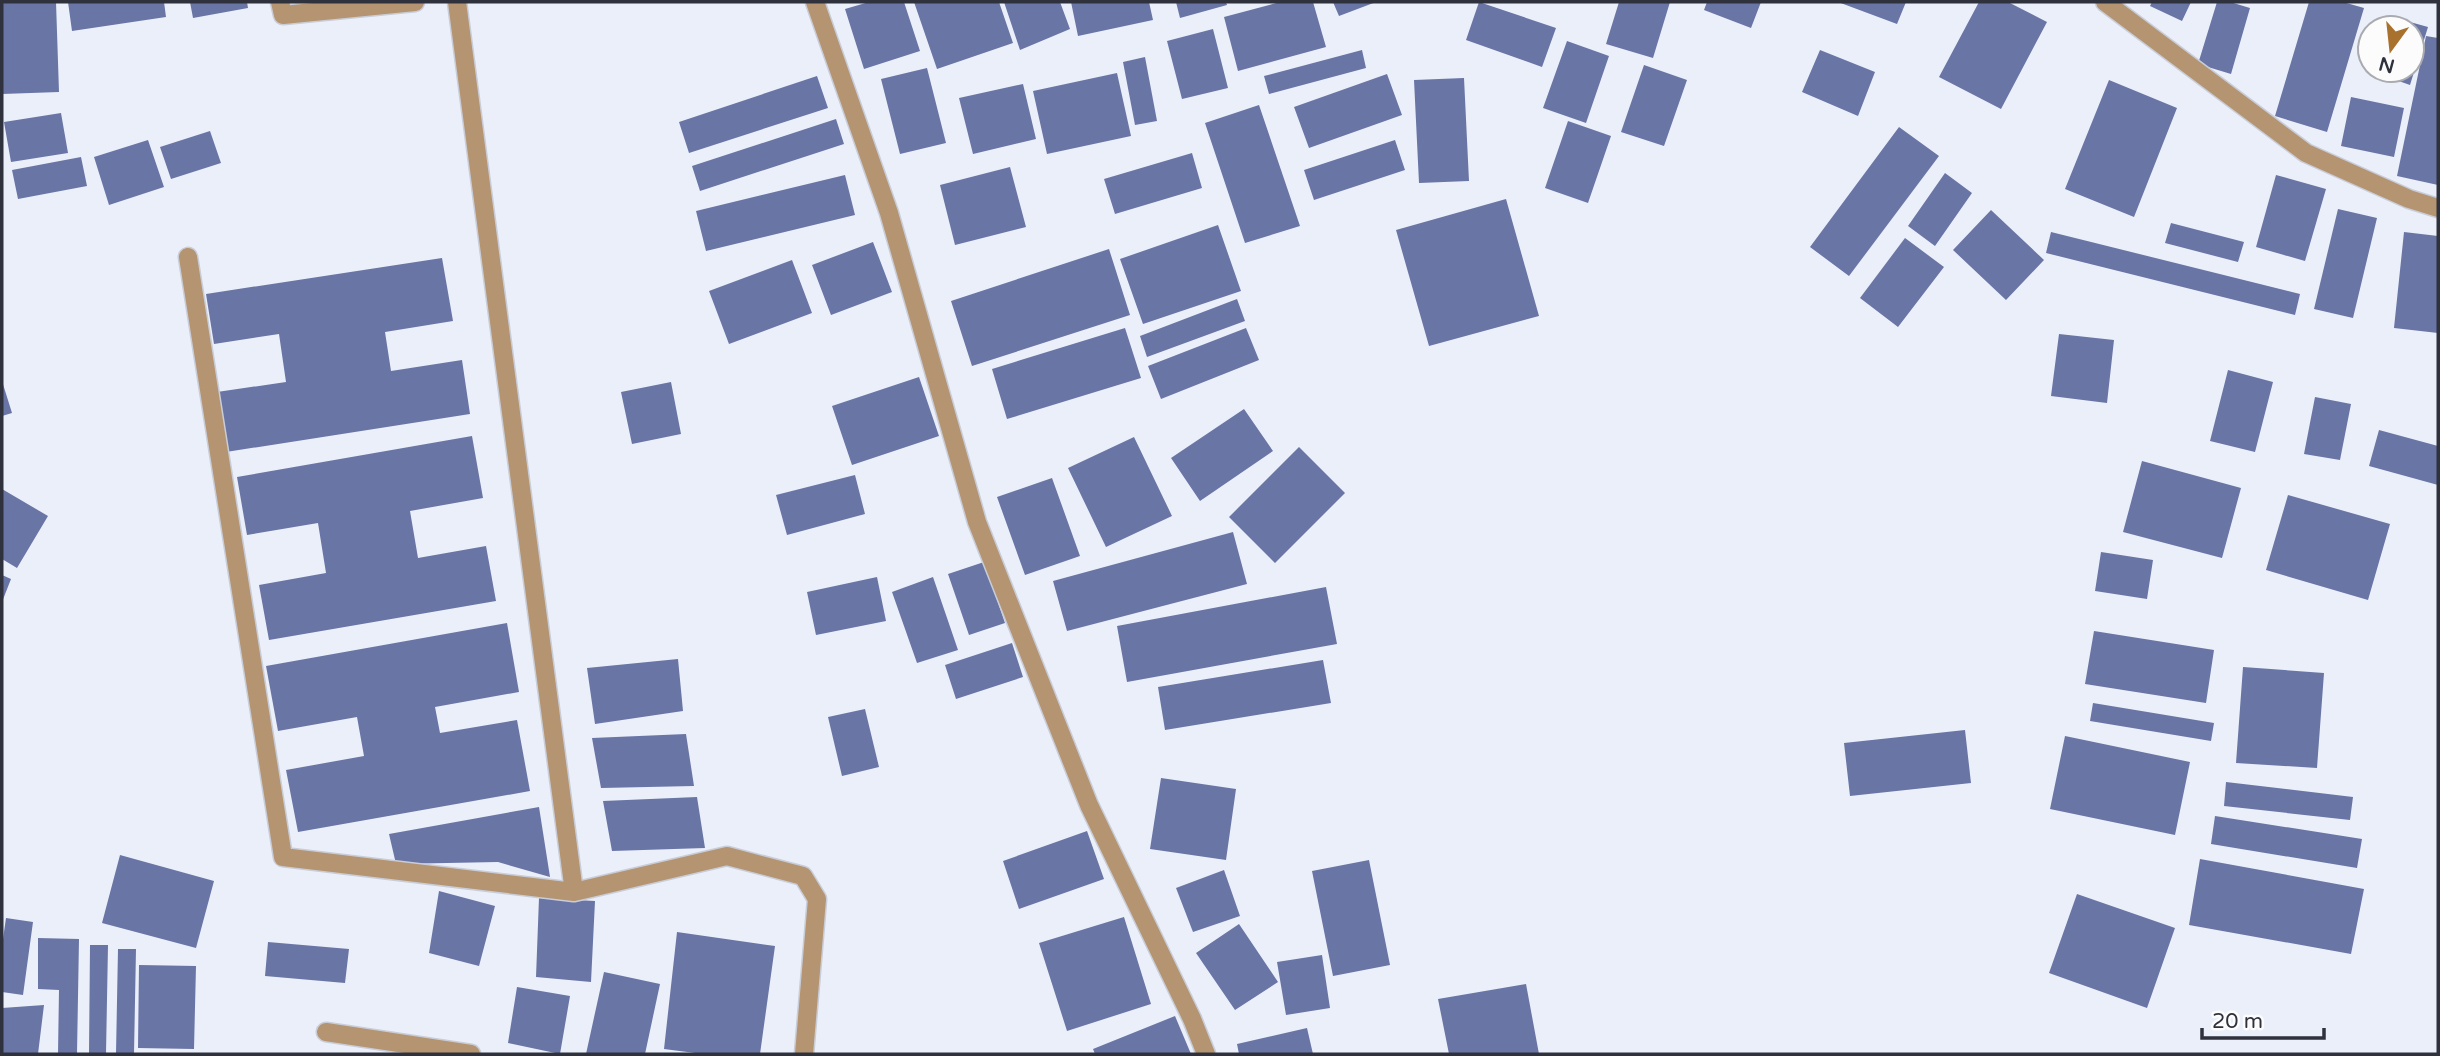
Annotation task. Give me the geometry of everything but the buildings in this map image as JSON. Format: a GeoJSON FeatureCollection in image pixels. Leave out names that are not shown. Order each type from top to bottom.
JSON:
{"type":"FeatureCollection","features":[{"type":"Feature","properties":{"kind":"street"},"geometry":{"type":"LineString","coordinates":[[280,2],[283,15],[415,2]]}},
{"type":"Feature","properties":{"kind":"street"},"geometry":{"type":"LineString","coordinates":[[457,2],[574,892]]}},
{"type":"Feature","properties":{"kind":"street"},"geometry":{"type":"LineString","coordinates":[[815,2],[889,213],[977,522],[1089,804],[1192,1019],[1206,1054]]}},
{"type":"Feature","properties":{"kind":"street"},"geometry":{"type":"LineString","coordinates":[[2105,2],[2306,153],[2409,199],[2438,208]]}},
{"type":"Feature","properties":{"kind":"street"},"geometry":{"type":"LineString","coordinates":[[188,257],[284,856],[574,892],[727,856],[803,876],[817,899],[804,1054]]}},
{"type":"Feature","properties":{"kind":"street"},"geometry":{"type":"LineString","coordinates":[[326,1032],[471,1054]]}}]}
